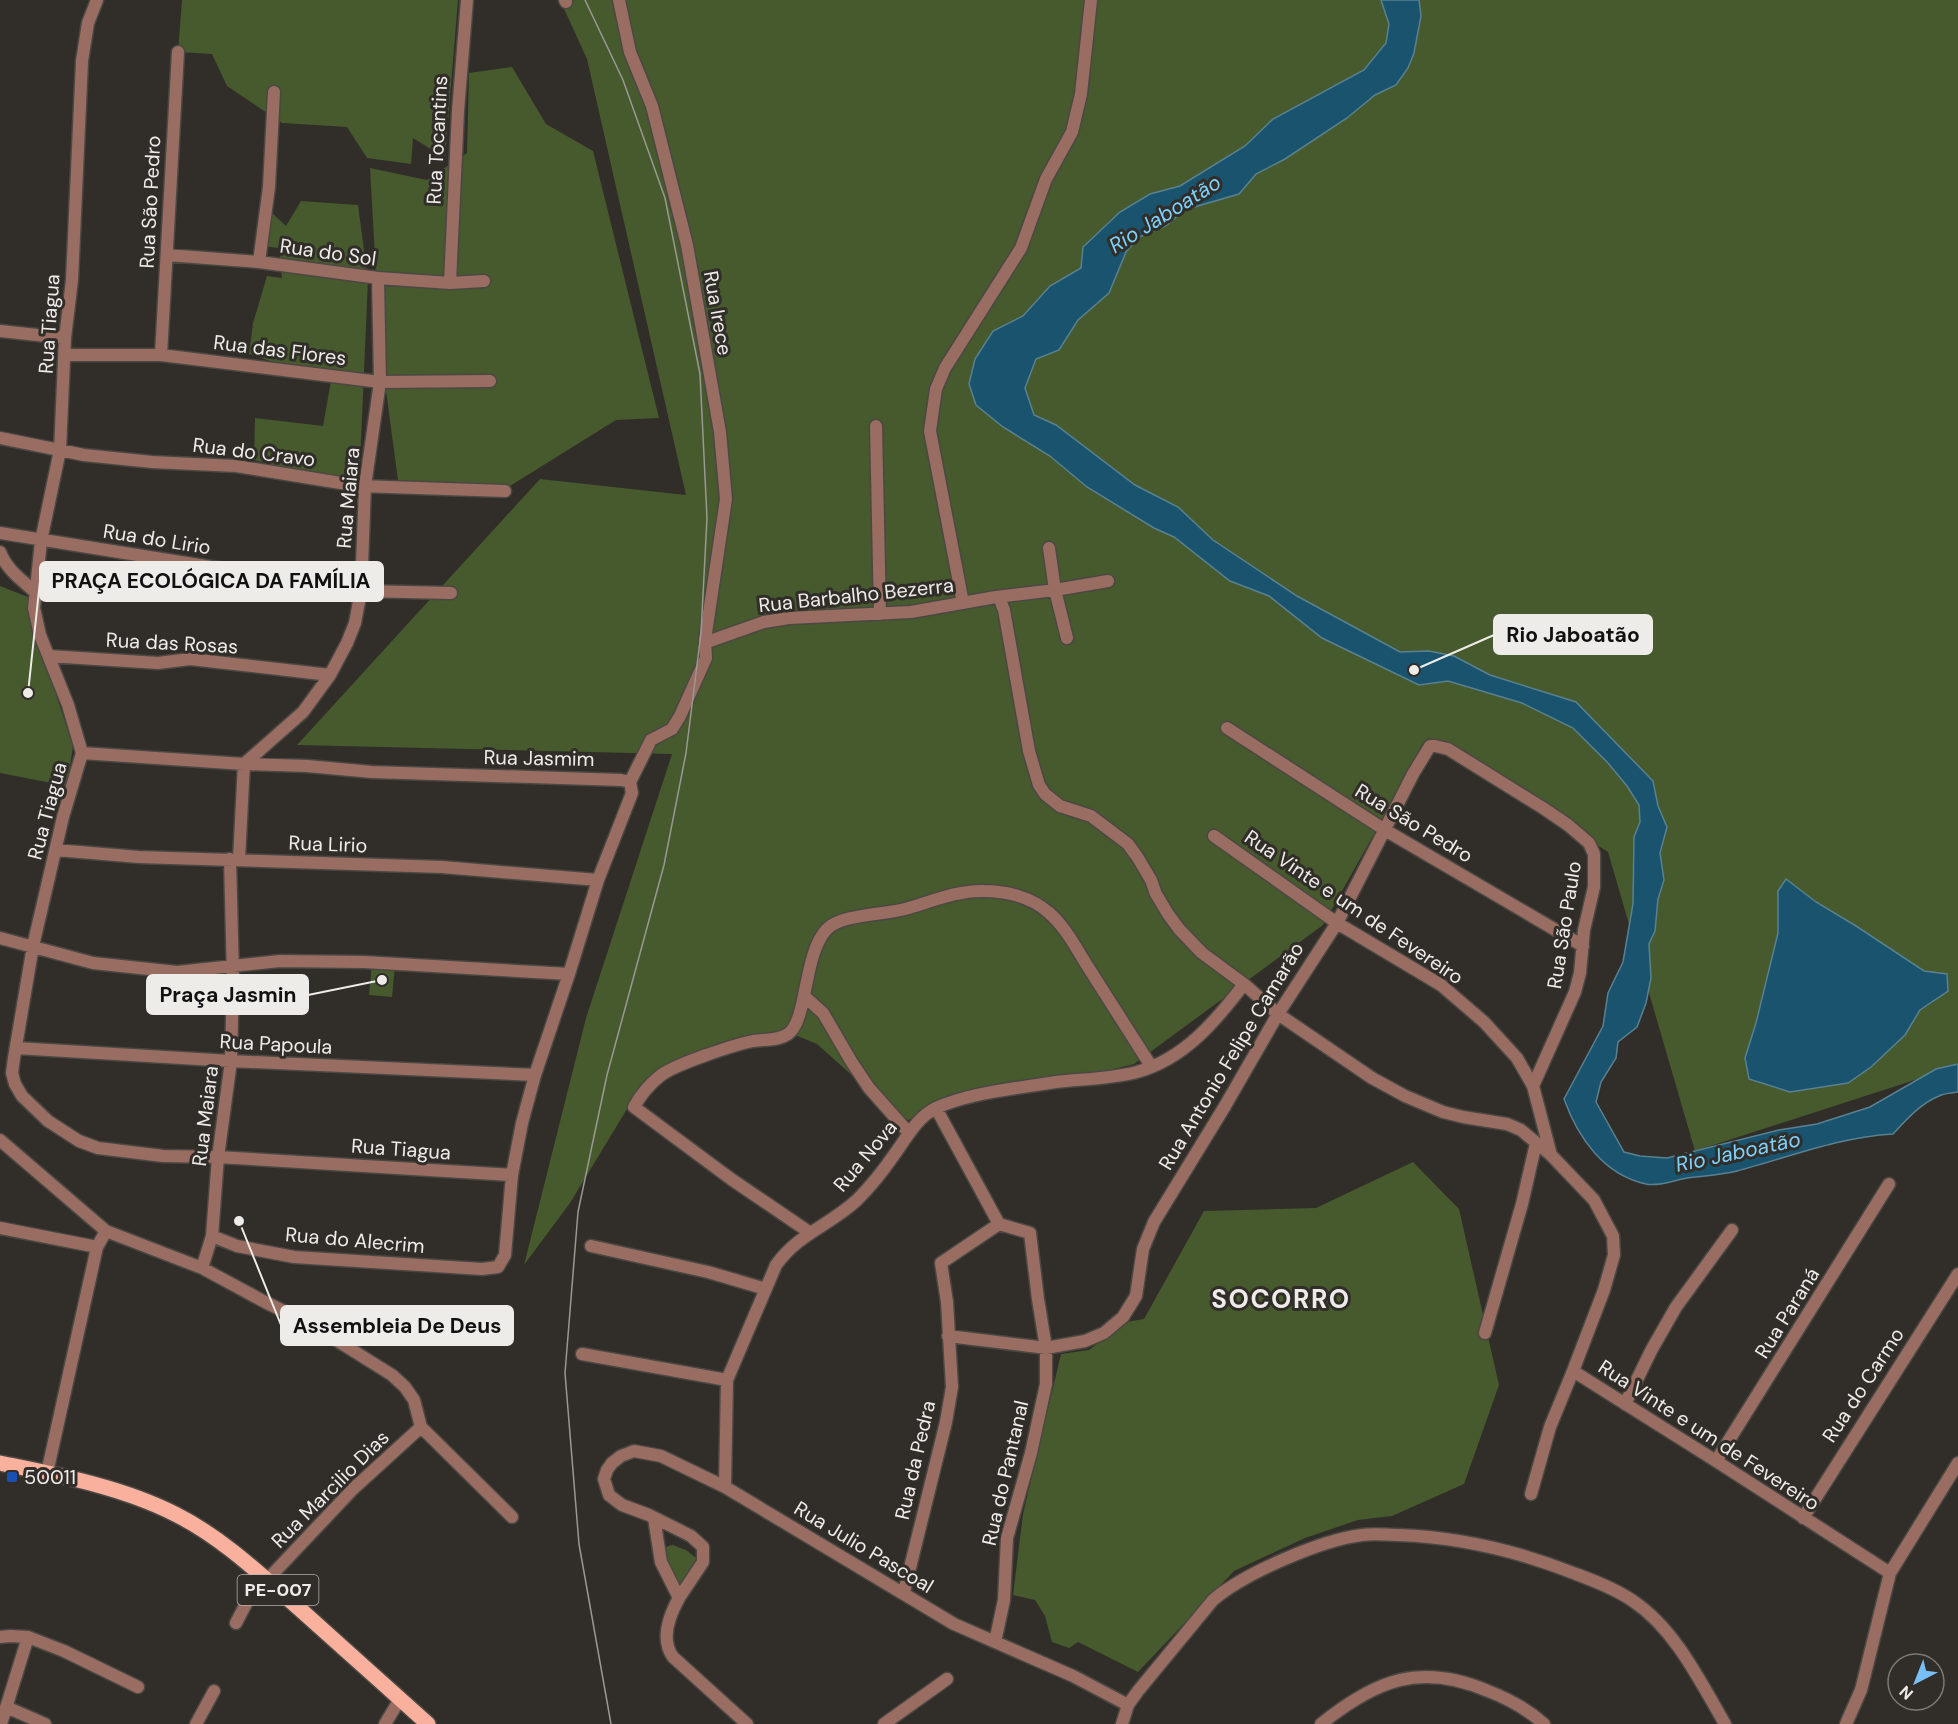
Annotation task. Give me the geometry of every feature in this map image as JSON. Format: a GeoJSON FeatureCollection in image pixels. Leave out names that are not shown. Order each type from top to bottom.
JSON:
{"type":"FeatureCollection","features":[{"type":"Feature","properties":{"kind":"main road","name":"PE-007"},"geometry":{"type":"LineString","coordinates":[[0,1464],[47,1473],[131,1496],[174,1513],[210,1534],[264,1577],[428,1724]]}},
{"type":"Feature","properties":{"kind":"street","name":"Rua Tiagua"},"geometry":{"type":"LineString","coordinates":[[97,0],[88,23],[82,62],[72,280],[65,338],[60,450],[41,541],[34,608],[37,625],[76,727],[82,753],[63,817],[33,946],[12,1073],[15,1084],[22,1096],[48,1121],[80,1142],[98,1148],[144,1154],[512,1175]]}},
{"type":"Feature","properties":{"kind":"street","name":"Rua Tocantins"},"geometry":{"type":"LineString","coordinates":[[450,283],[459,101],[467,0]]}},
{"type":"Feature","properties":{"kind":"street","name":"Rua Irece"},"geometry":{"type":"LineString","coordinates":[[619,0],[630,52],[652,106],[687,245],[720,432],[726,499],[705,640],[706,658],[680,716],[672,729],[651,740],[630,782]]}},
{"type":"Feature","properties":{"kind":"street"},"geometry":{"type":"LineString","coordinates":[[963,603],[930,430],[936,389],[945,368],[1021,248],[1046,179],[1071,132],[1081,94],[1091,0]]}},
{"type":"Feature","properties":{"kind":"street","name":"Rua São Pedro"},"geometry":{"type":"LineString","coordinates":[[161,355],[178,52]]}},
{"type":"Feature","properties":{"kind":"street"},"geometry":{"type":"LineString","coordinates":[[259,262],[269,187],[274,92]]}},
{"type":"Feature","properties":{"kind":"street","name":"Rua do Sol"},"geometry":{"type":"LineString","coordinates":[[167,255],[259,262],[378,278],[450,283],[484,281]]}},
{"type":"Feature","properties":{"kind":"street","name":"Rua Maiara"},"geometry":{"type":"LineString","coordinates":[[202,1268],[212,1236],[218,1157],[231,1061],[235,859],[244,764],[303,712],[330,675],[355,623],[361,591],[365,486],[380,382],[378,278]]}},
{"type":"Feature","properties":{"kind":"street"},"geometry":{"type":"LineString","coordinates":[[0,331],[65,338]]}},
{"type":"Feature","properties":{"kind":"street","name":"Rua das Flores"},"geometry":{"type":"LineString","coordinates":[[65,355],[161,355],[380,382],[490,381]]}},
{"type":"Feature","properties":{"kind":"street"},"geometry":{"type":"LineString","coordinates":[[876,426],[880,614]]}},
{"type":"Feature","properties":{"kind":"street","name":"Rua do Cravo"},"geometry":{"type":"LineString","coordinates":[[0,438],[84,455],[152,462],[236,466],[365,486],[505,491]]}},
{"type":"Feature","properties":{"kind":"street"},"geometry":{"type":"LineString","coordinates":[[0,533],[0,543]]}},
{"type":"Feature","properties":{"kind":"street","name":"Rua do Lirio"},"geometry":{"type":"LineString","coordinates":[[0,533],[361,591],[451,593]]}},
{"type":"Feature","properties":{"kind":"street"},"geometry":{"type":"LineString","coordinates":[[1049,548],[1055,590],[1066,638]]}},
{"type":"Feature","properties":{"kind":"street"},"geometry":{"type":"LineString","coordinates":[[0,552],[4,563],[12,573],[35,592]]}},
{"type":"Feature","properties":{"kind":"street","name":"Rua Barbalho Bezerra"},"geometry":{"type":"LineString","coordinates":[[705,640],[764,621],[911,612],[1108,581]]}},
{"type":"Feature","properties":{"kind":"street"},"geometry":{"type":"LineString","coordinates":[[996,597],[1000,600],[1004,610],[1029,751],[1039,785],[1045,794],[1060,806],[1091,816],[1128,844],[1179,929],[1202,953],[1244,984],[1278,1014],[1372,1078],[1405,1096],[1443,1112],[1507,1124],[1521,1130],[1551,1155]]}},
{"type":"Feature","properties":{"kind":"street","name":"Rua das Rosas"},"geometry":{"type":"LineString","coordinates":[[49,656],[158,663],[190,659],[330,675]]}},
{"type":"Feature","properties":{"kind":"street","name":"Rua São Pedro"},"geometry":{"type":"LineString","coordinates":[[1227,728],[1385,830],[1583,946]]}},
{"type":"Feature","properties":{"kind":"street","name":"Rua Antonio Felipe Camarão"},"geometry":{"type":"LineString","coordinates":[[1046,1348],[1085,1341],[1104,1333],[1123,1317],[1136,1296],[1143,1249],[1154,1222],[1278,1014],[1337,923],[1430,746]]}},
{"type":"Feature","properties":{"kind":"street","name":"Rua São Paulo"},"geometry":{"type":"LineString","coordinates":[[1430,746],[1440,747],[1466,760],[1543,808],[1589,843],[1594,854],[1592,894],[1584,930],[1580,973],[1575,992],[1533,1086]]}},
{"type":"Feature","properties":{"kind":"street","name":"Rua Jasmim"},"geometry":{"type":"LineString","coordinates":[[82,753],[307,766],[383,773],[630,782]]}},
{"type":"Feature","properties":{"kind":"street"},"geometry":{"type":"LineString","coordinates":[[512,1175],[522,1123],[535,1076],[570,974],[598,880],[632,793],[630,782]]}},
{"type":"Feature","properties":{"kind":"street","name":"Rua Vinte e um de Fevereiro"},"geometry":{"type":"LineString","coordinates":[[1215,836],[1337,923],[1441,985],[1501,1038],[1517,1058],[1533,1086],[1551,1155],[1594,1200],[1613,1236],[1614,1255],[1607,1280],[1573,1371],[1890,1574]]}},
{"type":"Feature","properties":{"kind":"street","name":"Rua Lirio"},"geometry":{"type":"LineString","coordinates":[[56,850],[139,857],[442,867],[598,880]]}},
{"type":"Feature","properties":{"kind":"street"},"geometry":{"type":"LineString","coordinates":[[809,1232],[731,1179],[634,1107],[660,1075],[674,1068],[735,1046],[779,1038],[788,1034],[796,1024],[804,996],[806,978],[817,945],[822,935],[836,922],[889,913],[982,891],[1019,896],[1048,911],[1058,922],[1151,1066]]}},
{"type":"Feature","properties":{"kind":"street"},"geometry":{"type":"LineString","coordinates":[[0,938],[93,963],[177,972],[280,961],[364,962],[570,974]]}},
{"type":"Feature","properties":{"kind":"street","name":"Rua Nova"},"geometry":{"type":"LineString","coordinates":[[725,1487],[727,1380],[776,1265],[787,1250],[809,1232],[823,1226],[857,1200],[887,1165],[909,1133],[936,1108],[998,1091],[1057,1082],[1103,1079],[1138,1072],[1171,1056],[1194,1041],[1224,1010],[1244,984]]}},
{"type":"Feature","properties":{"kind":"street"},"geometry":{"type":"LineString","coordinates":[[804,996],[823,1013],[869,1088],[909,1133]]}},
{"type":"Feature","properties":{"kind":"street","name":"Rua Papoula"},"geometry":{"type":"LineString","coordinates":[[16,1048],[535,1076]]}},
{"type":"Feature","properties":{"kind":"street"},"geometry":{"type":"LineString","coordinates":[[936,1108],[999,1224],[1030,1233],[1046,1348],[948,1336]]}},
{"type":"Feature","properties":{"kind":"street"},"geometry":{"type":"LineString","coordinates":[[0,1140],[106,1231],[202,1268],[312,1325],[392,1376],[405,1387],[414,1400],[421,1427],[512,1517]]}},
{"type":"Feature","properties":{"kind":"street"},"geometry":{"type":"LineString","coordinates":[[1485,1333],[1522,1204],[1536,1143]]}},
{"type":"Feature","properties":{"kind":"street","name":"Rua do Alecrim"},"geometry":{"type":"LineString","coordinates":[[212,1236],[237,1246],[294,1257],[482,1269],[498,1267],[506,1248],[512,1175]]}},
{"type":"Feature","properties":{"kind":"street","name":"Rua Paraná"},"geometry":{"type":"LineString","coordinates":[[1716,1461],[1889,1184]]}},
{"type":"Feature","properties":{"kind":"street","name":"Rua da Pedra"},"geometry":{"type":"LineString","coordinates":[[904,1592],[946,1422],[952,1388],[947,1302],[941,1263],[999,1224]]}},
{"type":"Feature","properties":{"kind":"street"},"geometry":{"type":"LineString","coordinates":[[0,1228],[97,1247]]}},
{"type":"Feature","properties":{"kind":"street"},"geometry":{"type":"LineString","coordinates":[[1625,1404],[1671,1316],[1732,1230]]}},
{"type":"Feature","properties":{"kind":"street"},"geometry":{"type":"LineString","coordinates":[[47,1473],[97,1247],[106,1231]]}},
{"type":"Feature","properties":{"kind":"street"},"geometry":{"type":"LineString","coordinates":[[591,1246],[708,1272],[765,1289]]}},
{"type":"Feature","properties":{"kind":"street","name":"Rua do Carmo"},"geometry":{"type":"LineString","coordinates":[[1803,1518],[1958,1274]]}},
{"type":"Feature","properties":{"kind":"street","name":"Rua do Pantanal"},"geometry":{"type":"LineString","coordinates":[[995,1642],[1004,1600],[1007,1538],[1046,1384],[1046,1348]]}},
{"type":"Feature","properties":{"kind":"street"},"geometry":{"type":"LineString","coordinates":[[582,1354],[727,1380]]}},
{"type":"Feature","properties":{"kind":"street"},"geometry":{"type":"LineString","coordinates":[[1531,1494],[1550,1427],[1573,1371]]}},
{"type":"Feature","properties":{"kind":"street","name":"Rua Marcilio Dias"},"geometry":{"type":"LineString","coordinates":[[236,1623],[264,1577],[353,1489],[421,1427]]}},
{"type":"Feature","properties":{"kind":"street","name":"Rua Julio Pascoal"},"geometry":{"type":"LineString","coordinates":[[654,1518],[622,1505],[609,1495],[604,1479],[607,1470],[621,1456],[634,1451],[660,1456],[725,1487],[954,1623],[1073,1676],[1128,1705]]}},
{"type":"Feature","properties":{"kind":"street"},"geometry":{"type":"LineString","coordinates":[[1846,1724],[1861,1690],[1890,1574],[1958,1463]]}},
{"type":"Feature","properties":{"kind":"street"},"geometry":{"type":"LineString","coordinates":[[654,1518],[691,1536],[703,1546],[703,1562],[674,1607],[667,1630],[666,1648],[680,1664],[747,1724]]}},
{"type":"Feature","properties":{"kind":"street"},"geometry":{"type":"LineString","coordinates":[[654,1518],[661,1562],[679,1598]]}},
{"type":"Feature","properties":{"kind":"street"},"geometry":{"type":"LineString","coordinates":[[1122,1724],[1128,1705],[1214,1600],[1240,1581],[1341,1539],[1365,1534],[1408,1535],[1478,1543],[1522,1554],[1600,1583],[1634,1601],[1665,1629],[1698,1677],[1725,1724]]}},
{"type":"Feature","properties":{"kind":"street"},"geometry":{"type":"LineString","coordinates":[[0,1637],[28,1637],[138,1687]]}},
{"type":"Feature","properties":{"kind":"street"},"geometry":{"type":"LineString","coordinates":[[1,1724],[28,1637]]}},
{"type":"Feature","properties":{"kind":"street"},"geometry":{"type":"LineString","coordinates":[[1321,1724],[1348,1703],[1376,1687],[1417,1677],[1437,1676],[1475,1685],[1498,1695],[1517,1704],[1544,1724]]}},
{"type":"Feature","properties":{"kind":"street"},"geometry":{"type":"LineString","coordinates":[[884,1724],[947,1679]]}},
{"type":"Feature","properties":{"kind":"street"},"geometry":{"type":"LineString","coordinates":[[196,1724],[214,1691]]}},
{"type":"Feature","properties":{"kind":"street"},"geometry":{"type":"LineString","coordinates":[[385,1724],[400,1699]]}},
{"type":"Feature","properties":{"kind":"street"},"geometry":{"type":"LineString","coordinates":[[6,1707],[45,1724]]}},
{"type":"Feature","properties":{"kind":"green space"},"geometry":{"type":"Polygon","coordinates":[[[182,0],[458,0],[445,158],[413,138],[411,164],[367,158],[347,127],[282,123],[227,86],[212,54],[178,52],[182,0]]]}},
{"type":"Feature","properties":{"kind":"green space"},"geometry":{"type":"Polygon","coordinates":[[[560,0],[1958,0],[1958,1066],[1695,1151],[1608,852],[1428,738],[1323,925],[1134,1064],[903,1121],[817,1044],[783,1030],[681,1061],[641,1086],[570,1203],[524,1265],[586,1018],[672,754],[297,745],[540,479],[686,495],[587,59],[560,0]]]}},
{"type":"Feature","properties":{"kind":"green space"},"geometry":{"type":"Polygon","coordinates":[[[512,67],[546,124],[593,151],[659,418],[616,420],[510,486],[399,488],[380,346],[370,168],[427,180],[467,153],[469,73],[512,67]]]}},
{"type":"Feature","properties":{"kind":"green space"},"geometry":{"type":"Polygon","coordinates":[[[301,201],[358,205],[368,280],[359,486],[254,460],[255,418],[323,426],[331,381],[249,354],[253,323],[267,276],[282,278],[279,248],[261,246],[272,213],[286,226],[301,201]]]}},
{"type":"Feature","properties":{"kind":"green space"},"geometry":{"type":"Polygon","coordinates":[[[0,586],[28,597],[38,640],[73,746],[67,786],[0,773],[0,586]]]}},
{"type":"Feature","properties":{"kind":"green space"},"geometry":{"type":"Polygon","coordinates":[[[372,964],[395,966],[392,997],[369,995],[372,964]]]}},
{"type":"Feature","properties":{"kind":"green space"},"geometry":{"type":"Polygon","coordinates":[[[1413,1162],[1459,1209],[1499,1385],[1464,1484],[1392,1516],[1358,1520],[1305,1538],[1234,1571],[1138,1672],[1078,1642],[1069,1648],[1052,1642],[1045,1616],[1035,1600],[1013,1595],[1023,1514],[1061,1354],[1089,1350],[1126,1322],[1144,1319],[1204,1211],[1316,1208],[1413,1162]]]}},
{"type":"Feature","properties":{"kind":"green space"},"geometry":{"type":"Polygon","coordinates":[[[673,1545],[686,1550],[700,1561],[682,1587],[664,1558],[663,1550],[673,1545]]]}},
{"type":"Feature","properties":{"kind":"water"},"geometry":{"type":"Polygon","coordinates":[[[1381,0],[1419,0],[1421,16],[1414,53],[1408,68],[1396,85],[1375,95],[1347,118],[1285,159],[1256,174],[1239,194],[1184,210],[1167,225],[1139,237],[1126,252],[1109,293],[1078,320],[1059,350],[1036,359],[1025,388],[1034,415],[1056,425],[1135,485],[1178,507],[1213,540],[1297,596],[1400,652],[1429,651],[1454,656],[1490,675],[1576,702],[1653,781],[1658,806],[1667,827],[1660,853],[1664,880],[1658,899],[1655,931],[1649,944],[1651,978],[1646,1003],[1637,1027],[1618,1042],[1616,1058],[1601,1082],[1596,1102],[1624,1152],[1667,1158],[1779,1130],[1817,1124],[1870,1107],[1936,1069],[1958,1064],[1958,1092],[1941,1095],[1926,1103],[1893,1134],[1834,1143],[1731,1172],[1656,1185],[1631,1179],[1605,1163],[1585,1141],[1564,1099],[1603,1026],[1608,993],[1623,962],[1633,904],[1634,837],[1640,822],[1639,805],[1608,763],[1573,728],[1522,703],[1448,681],[1419,685],[1322,638],[1269,596],[1230,581],[1174,537],[1154,528],[1087,487],[1050,456],[1003,427],[976,405],[969,384],[975,359],[993,331],[1023,316],[1050,286],[1081,268],[1083,247],[1120,212],[1150,194],[1180,186],[1245,146],[1273,119],[1364,70],[1386,43],[1389,24],[1381,0]]]}},
{"type":"Feature","properties":{"kind":"water"},"geometry":{"type":"Polygon","coordinates":[[[1786,879],[1816,902],[1924,971],[1947,974],[1948,991],[1920,1010],[1905,1035],[1871,1067],[1848,1083],[1790,1092],[1749,1079],[1745,1058],[1778,933],[1778,891],[1786,879]]]}},
{"type":"Feature","properties":{"kind":"tram line"},"geometry":{"type":"LineString","coordinates":[[585,0],[623,80],[665,198],[700,374],[707,518],[701,633],[686,753],[664,865],[607,1075],[578,1212],[565,1373],[579,1544],[611,1724]]}},
{"type":"Feature","properties":{"kind":"place","name":"Rio Jaboatão"},"geometry":{"type":"Point","coordinates":[1414,670]}},
{"type":"Feature","properties":{"kind":"place","name":"PRAÇA ECOLÓGICA DA FAMÍLIA"},"geometry":{"type":"Point","coordinates":[28,693]}},
{"type":"Feature","properties":{"kind":"place","name":"Praça Jasmin"},"geometry":{"type":"Point","coordinates":[382,980]}},
{"type":"Feature","properties":{"kind":"place","name":"Assembleia De Deus"},"geometry":{"type":"Point","coordinates":[239,1221]}},
{"type":"Feature","properties":{"kind":"place","name":"50011"},"geometry":{"type":"Point","coordinates":[12,1477]}},
{"type":"Feature","properties":{"kind":"district","name":"SOCORRO"},"geometry":{"type":"Point","coordinates":[1281,1299]}}]}
